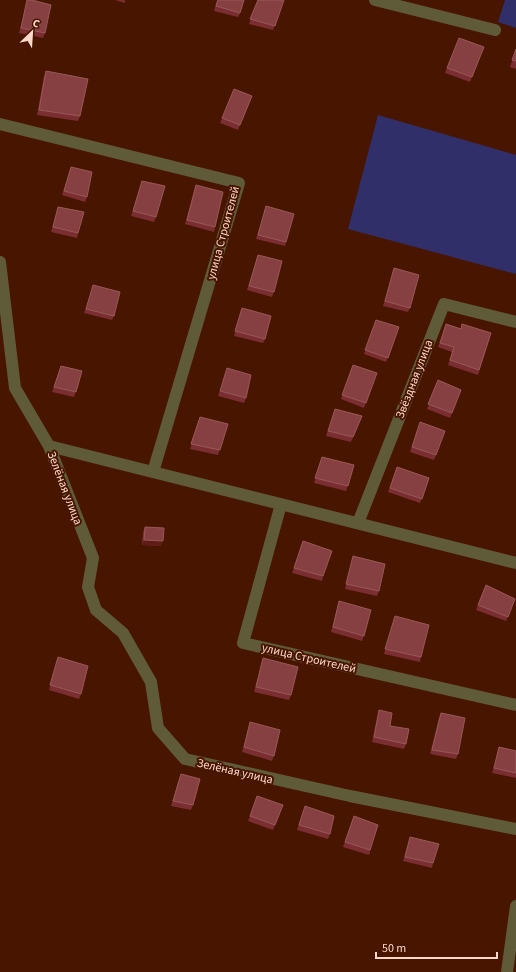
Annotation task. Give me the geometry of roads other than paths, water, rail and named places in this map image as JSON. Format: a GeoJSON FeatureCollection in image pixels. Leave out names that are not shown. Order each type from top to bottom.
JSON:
{"type":"FeatureCollection","features":[{"type":"Feature","properties":{"kind":"street"},"geometry":{"type":"LineString","coordinates":[[375,0],[495,30]]}},
{"type":"Feature","properties":{"kind":"street","name":"улица Строителей"},"geometry":{"type":"LineString","coordinates":[[0,124],[239,183],[153,472]]}},
{"type":"Feature","properties":{"kind":"street","name":"Зелёная улица"},"geometry":{"type":"LineString","coordinates":[[0,262],[15,388],[49,446],[93,558],[88,587],[96,610],[123,633],[151,682],[158,728],[185,759],[350,796],[516,829]]}},
{"type":"Feature","properties":{"kind":"street","name":"Звёздная улица"},"geometry":{"type":"LineString","coordinates":[[358,524],[444,304],[516,322]]}},
{"type":"Feature","properties":{"kind":"street"},"geometry":{"type":"LineString","coordinates":[[49,446],[516,563]]}},
{"type":"Feature","properties":{"kind":"street","name":"улица Строителей"},"geometry":{"type":"LineString","coordinates":[[281,504],[243,643],[516,705]]}},
{"type":"Feature","properties":{"kind":"street"},"geometry":{"type":"LineString","coordinates":[[507,972],[516,906]]}}]}
